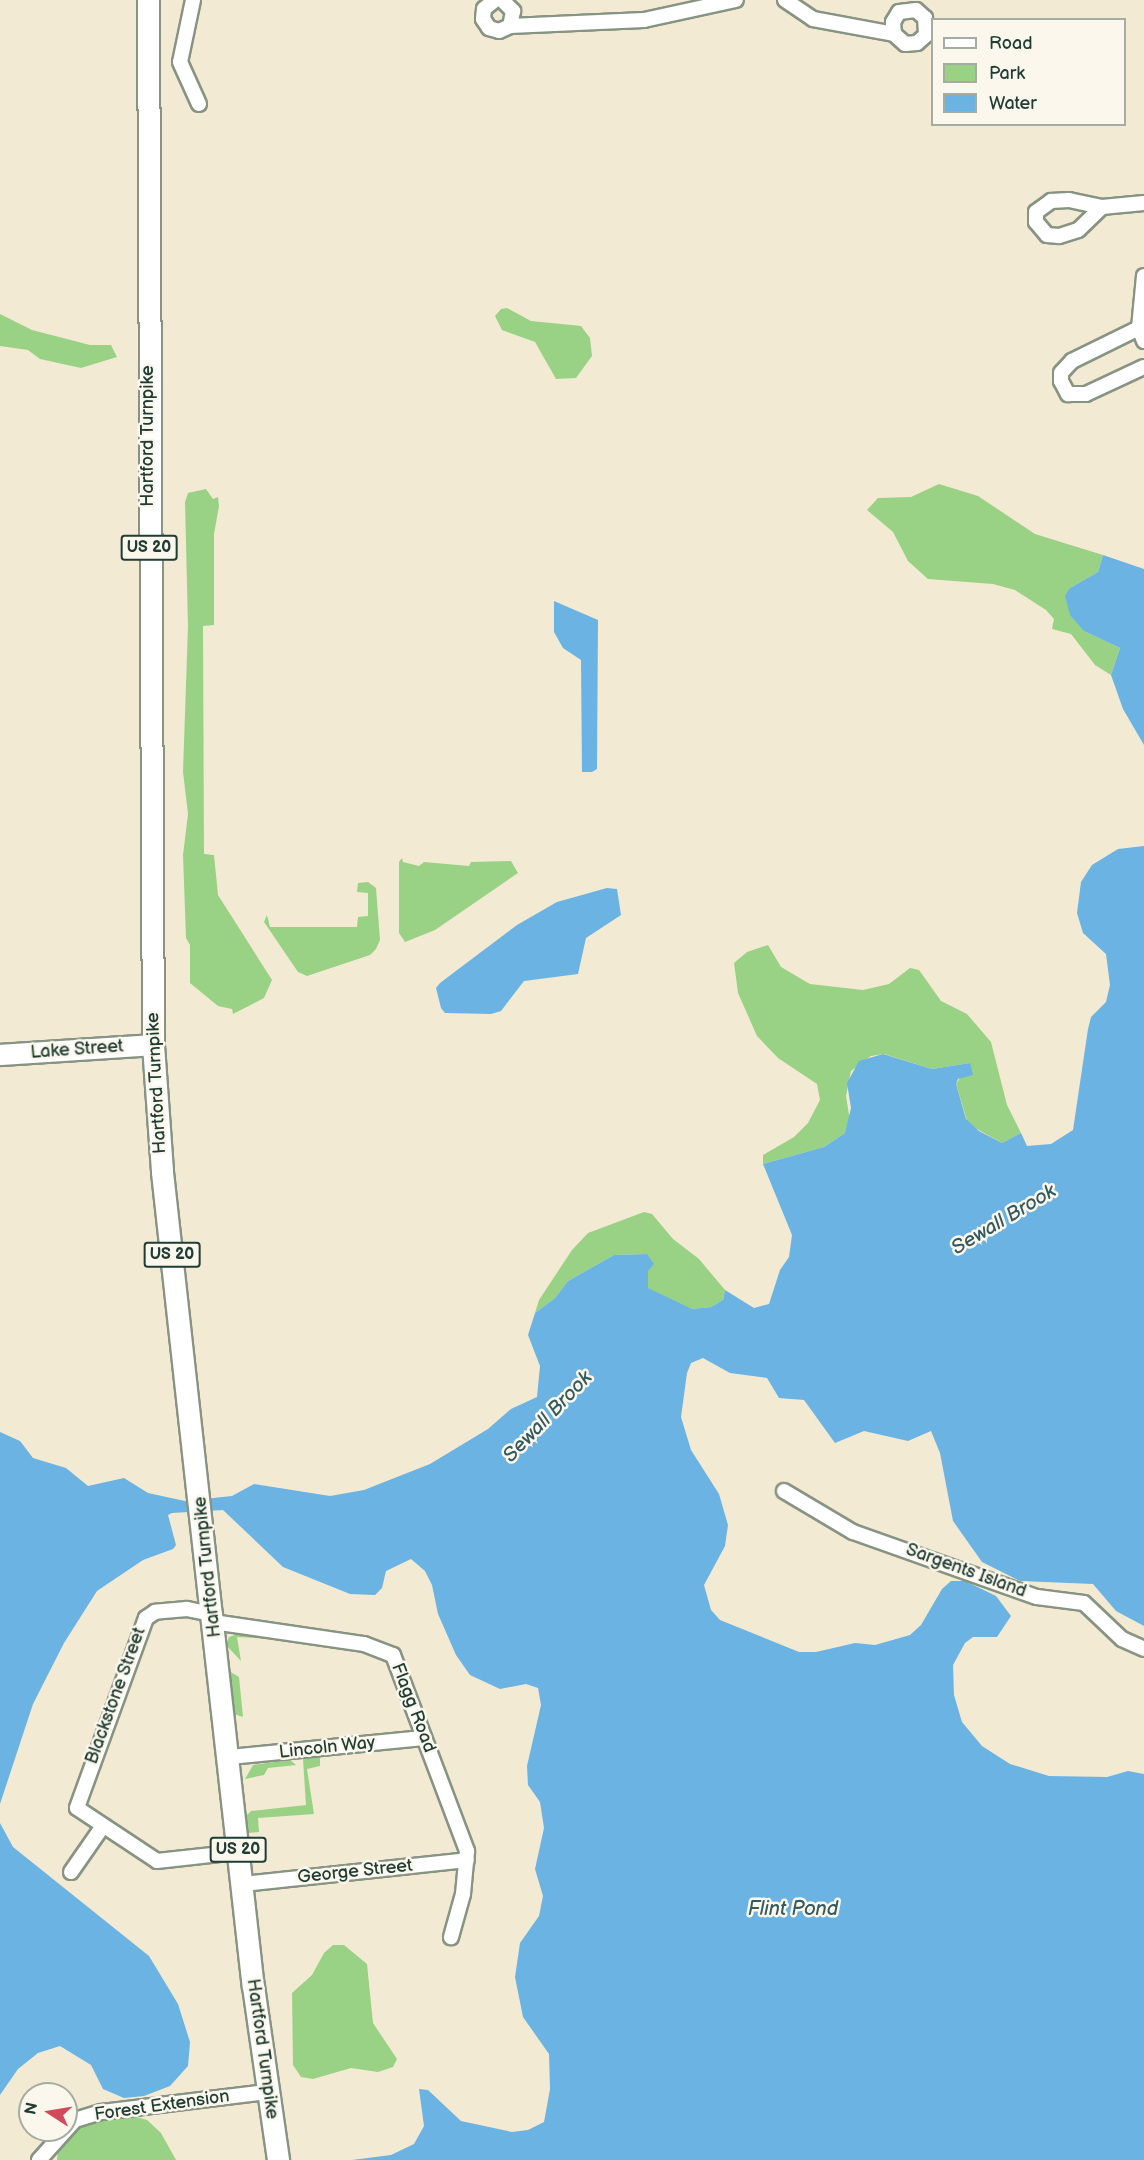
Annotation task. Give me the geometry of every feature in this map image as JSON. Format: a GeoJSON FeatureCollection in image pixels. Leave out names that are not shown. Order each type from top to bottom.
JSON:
{"type":"FeatureCollection","features":[{"type":"Feature","properties":{"kind":"main road","name":"Hartford Turnpike"},"geometry":{"type":"LineString","coordinates":[[148,0],[153,1045],[162,1172],[197,1464],[238,1852],[267,2092],[278,2160]]}},
{"type":"Feature","properties":{"kind":"main road","name":"Lake Street"},"geometry":{"type":"LineString","coordinates":[[0,1055],[153,1045]]}},
{"type":"Feature","properties":{"kind":"street"},"geometry":{"type":"LineString","coordinates":[[193,0],[180,62],[199,104]]}},
{"type":"Feature","properties":{"kind":"street"},"geometry":{"type":"LineString","coordinates":[[495,0],[484,9],[485,24],[499,31],[510,26],[644,20],[736,0]]}},
{"type":"Feature","properties":{"kind":"street"},"geometry":{"type":"LineString","coordinates":[[502,0],[513,10],[510,26]]}},
{"type":"Feature","properties":{"kind":"street"},"geometry":{"type":"LineString","coordinates":[[785,0],[813,19],[894,34]]}},
{"type":"Feature","properties":{"kind":"street"},"geometry":{"type":"LineString","coordinates":[[1102,207],[1144,203]]}},
{"type":"Feature","properties":{"kind":"street"},"geometry":{"type":"LineString","coordinates":[[1144,276],[1141,334],[1072,361],[1061,373],[1061,381],[1068,394],[1086,394],[1144,367]]}},
{"type":"Feature","properties":{"kind":"street","name":"Sargents Island"},"geometry":{"type":"LineString","coordinates":[[784,1491],[853,1532],[1037,1597],[1084,1603],[1122,1639],[1144,1650]]}},
{"type":"Feature","properties":{"kind":"street","name":"Blackstone Street"},"geometry":{"type":"LineString","coordinates":[[103,1826],[77,1808],[139,1629],[146,1618],[156,1612],[187,1609],[212,1618]]}},
{"type":"Feature","properties":{"kind":"street","name":"Flagg Road"},"geometry":{"type":"LineString","coordinates":[[212,1618],[364,1644],[389,1652],[396,1660],[467,1851],[463,1894],[451,1937]]}},
{"type":"Feature","properties":{"kind":"street","name":"Lincoln Way"},"geometry":{"type":"LineString","coordinates":[[229,1757],[424,1738]]}},
{"type":"Feature","properties":{"kind":"street"},"geometry":{"type":"LineString","coordinates":[[71,1872],[103,1826],[157,1861],[238,1852]]}},
{"type":"Feature","properties":{"kind":"street","name":"George Street"},"geometry":{"type":"LineString","coordinates":[[243,1884],[467,1860]]}},
{"type":"Feature","properties":{"kind":"street","name":"Forest Extension"},"geometry":{"type":"LineString","coordinates":[[39,2160],[75,2120],[102,2112],[267,2092]]}},
{"type":"Feature","properties":{"kind":"green space"},"geometry":{"type":"Polygon","coordinates":[[[507,308],[531,321],[581,326],[590,338],[592,356],[576,378],[556,379],[535,342],[502,330],[495,316],[501,309],[507,308]]]}},
{"type":"Feature","properties":{"kind":"green space"},"geometry":{"type":"Polygon","coordinates":[[[0,314],[32,330],[90,345],[111,345],[117,357],[81,368],[40,359],[28,350],[0,346],[0,314]]]}},
{"type":"Feature","properties":{"kind":"green space"},"geometry":{"type":"Polygon","coordinates":[[[939,484],[978,496],[1035,534],[1103,555],[1098,572],[1070,588],[1084,631],[1120,648],[1111,675],[1095,665],[1071,634],[1052,629],[1054,619],[1046,610],[1015,590],[993,584],[928,579],[908,561],[893,532],[867,510],[878,498],[911,497],[939,484]]]}},
{"type":"Feature","properties":{"kind":"green space"},"geometry":{"type":"Polygon","coordinates":[[[206,489],[213,499],[218,497],[219,506],[214,534],[214,625],[203,626],[204,854],[214,855],[218,895],[272,980],[264,998],[233,1014],[232,1009],[218,1006],[190,983],[190,945],[186,938],[183,855],[188,814],[183,772],[188,626],[185,502],[188,493],[206,489]]]}},
{"type":"Feature","properties":{"kind":"green space"},"geometry":{"type":"Polygon","coordinates":[[[402,858],[403,862],[419,866],[424,862],[469,866],[471,862],[511,861],[518,873],[435,930],[405,942],[399,933],[399,862],[402,858]]]}},
{"type":"Feature","properties":{"kind":"green space"},"geometry":{"type":"Polygon","coordinates":[[[368,882],[376,888],[380,940],[376,949],[370,955],[307,976],[298,972],[264,922],[267,915],[270,927],[357,927],[358,917],[368,916],[368,893],[357,892],[358,883],[368,882]]]}},
{"type":"Feature","properties":{"kind":"green space"},"geometry":{"type":"Polygon","coordinates":[[[768,945],[781,967],[810,984],[863,990],[889,984],[910,968],[919,970],[941,1001],[967,1014],[991,1042],[1007,1105],[1021,1133],[1002,1143],[968,1124],[956,1084],[970,1063],[932,1069],[884,1054],[871,1056],[851,1071],[846,1096],[850,1121],[845,1133],[824,1147],[763,1164],[763,1155],[794,1137],[808,1123],[820,1100],[817,1084],[778,1058],[757,1036],[738,993],[734,963],[747,952],[768,945]]]}},
{"type":"Feature","properties":{"kind":"green space"},"geometry":{"type":"Polygon","coordinates":[[[644,1212],[652,1214],[673,1239],[699,1259],[725,1290],[723,1300],[711,1307],[692,1309],[665,1299],[648,1288],[647,1254],[614,1255],[568,1281],[555,1298],[535,1313],[539,1300],[572,1250],[588,1233],[644,1212]]]}},
{"type":"Feature","properties":{"kind":"green space"},"geometry":{"type":"Polygon","coordinates":[[[238,1634],[292,1640],[237,1637],[241,1661],[226,1645],[229,1637],[238,1634]]]}},
{"type":"Feature","properties":{"kind":"green space"},"geometry":{"type":"Polygon","coordinates":[[[229,1671],[239,1677],[243,1717],[234,1714],[229,1671]]]}},
{"type":"Feature","properties":{"kind":"green space"},"geometry":{"type":"Polygon","coordinates":[[[320,1757],[320,1766],[307,1769],[314,1814],[258,1818],[259,1832],[248,1833],[246,1816],[251,1811],[306,1805],[303,1759],[320,1757]]]}},
{"type":"Feature","properties":{"kind":"green space"},"geometry":{"type":"Polygon","coordinates":[[[290,1760],[296,1765],[268,1768],[264,1775],[245,1779],[253,1765],[290,1760]]]}},
{"type":"Feature","properties":{"kind":"green space"},"geometry":{"type":"Polygon","coordinates":[[[333,1945],[344,1945],[367,1964],[373,2023],[397,2059],[393,2067],[378,2072],[351,2068],[313,2079],[301,2077],[293,2065],[292,1993],[312,1975],[324,1953],[333,1945]]]}},
{"type":"Feature","properties":{"kind":"green space"},"geometry":{"type":"Polygon","coordinates":[[[130,2115],[147,2120],[161,2133],[176,2160],[57,2160],[58,2149],[65,2142],[78,2142],[78,2128],[96,2119],[130,2115]]]}},
{"type":"Feature","properties":{"kind":"water"},"geometry":{"type":"Polygon","coordinates":[[[1103,555],[1144,569],[1144,745],[1123,709],[1111,675],[1120,648],[1084,631],[1070,615],[1065,596],[1070,588],[1098,572],[1103,555]]]}},
{"type":"Feature","properties":{"kind":"water"},"geometry":{"type":"Polygon","coordinates":[[[554,601],[598,620],[597,769],[592,772],[582,772],[581,660],[563,648],[554,632],[554,601]]]}},
{"type":"Feature","properties":{"kind":"water","name":"Flint Pond"},"geometry":{"type":"Polygon","coordinates":[[[1144,846],[1144,1626],[1116,1611],[1093,1584],[1020,1581],[982,1562],[953,1521],[940,1453],[931,1431],[908,1441],[864,1431],[835,1443],[804,1400],[779,1398],[767,1378],[730,1373],[703,1358],[691,1363],[687,1373],[681,1417],[691,1450],[719,1494],[728,1525],[725,1546],[704,1585],[711,1610],[720,1620],[799,1652],[816,1652],[855,1643],[875,1645],[910,1635],[921,1625],[942,1589],[951,1581],[965,1581],[996,1596],[1011,1616],[997,1637],[973,1637],[965,1643],[953,1665],[954,1695],[962,1722],[982,1746],[1010,1764],[1049,1776],[1107,1777],[1128,1771],[1144,1774],[1144,2160],[352,2160],[391,2155],[414,2144],[424,2126],[419,2089],[428,2090],[461,2121],[512,2132],[528,2130],[544,2122],[550,2089],[549,2054],[523,2017],[515,1977],[520,1943],[539,1916],[543,1896],[535,1869],[544,1828],[540,1802],[528,1785],[527,1766],[541,1705],[538,1688],[526,1684],[500,1689],[470,1675],[456,1655],[438,1614],[432,1585],[425,1571],[411,1559],[386,1571],[382,1588],[375,1595],[350,1594],[283,1567],[223,1510],[172,1513],[168,1515],[176,1545],[173,1549],[143,1560],[97,1591],[64,1643],[33,1704],[0,1804],[0,1432],[20,1441],[33,1458],[66,1468],[88,1486],[124,1478],[148,1493],[185,1501],[232,1496],[254,1484],[330,1496],[364,1490],[430,1464],[488,1429],[511,1409],[537,1397],[540,1366],[528,1335],[535,1313],[555,1298],[568,1281],[614,1255],[647,1254],[654,1264],[648,1271],[648,1288],[692,1309],[711,1307],[723,1300],[725,1290],[754,1308],[769,1304],[780,1270],[789,1257],[792,1235],[763,1164],[824,1147],[845,1133],[851,1108],[847,1083],[859,1061],[883,1054],[932,1069],[970,1063],[973,1075],[958,1079],[956,1084],[966,1119],[979,1131],[1002,1143],[1021,1133],[1027,1146],[1051,1144],[1073,1130],[1091,1017],[1106,1002],[1110,985],[1106,954],[1083,933],[1077,913],[1081,882],[1092,865],[1118,849],[1144,846]]]}},
{"type":"Feature","properties":{"kind":"water"},"geometry":{"type":"Polygon","coordinates":[[[607,888],[617,889],[621,915],[586,938],[578,974],[524,981],[501,1011],[491,1014],[445,1013],[441,1008],[436,988],[440,983],[517,925],[557,902],[607,888]]]}},
{"type":"Feature","properties":{"kind":"water"},"geometry":{"type":"Polygon","coordinates":[[[0,1823],[13,1847],[149,1956],[178,2004],[190,2042],[188,2066],[170,2086],[144,2096],[124,2098],[103,2089],[91,2065],[60,2046],[38,2053],[18,2069],[0,2095],[0,1823]]]}},
{"type":"Feature","properties":{"kind":"water label","name":"Sewall Brook"},"geometry":{"type":"Point","coordinates":[1004,1220]}},
{"type":"Feature","properties":{"kind":"water label","name":"Sewall Brook"},"geometry":{"type":"Point","coordinates":[548,1417]}}]}
